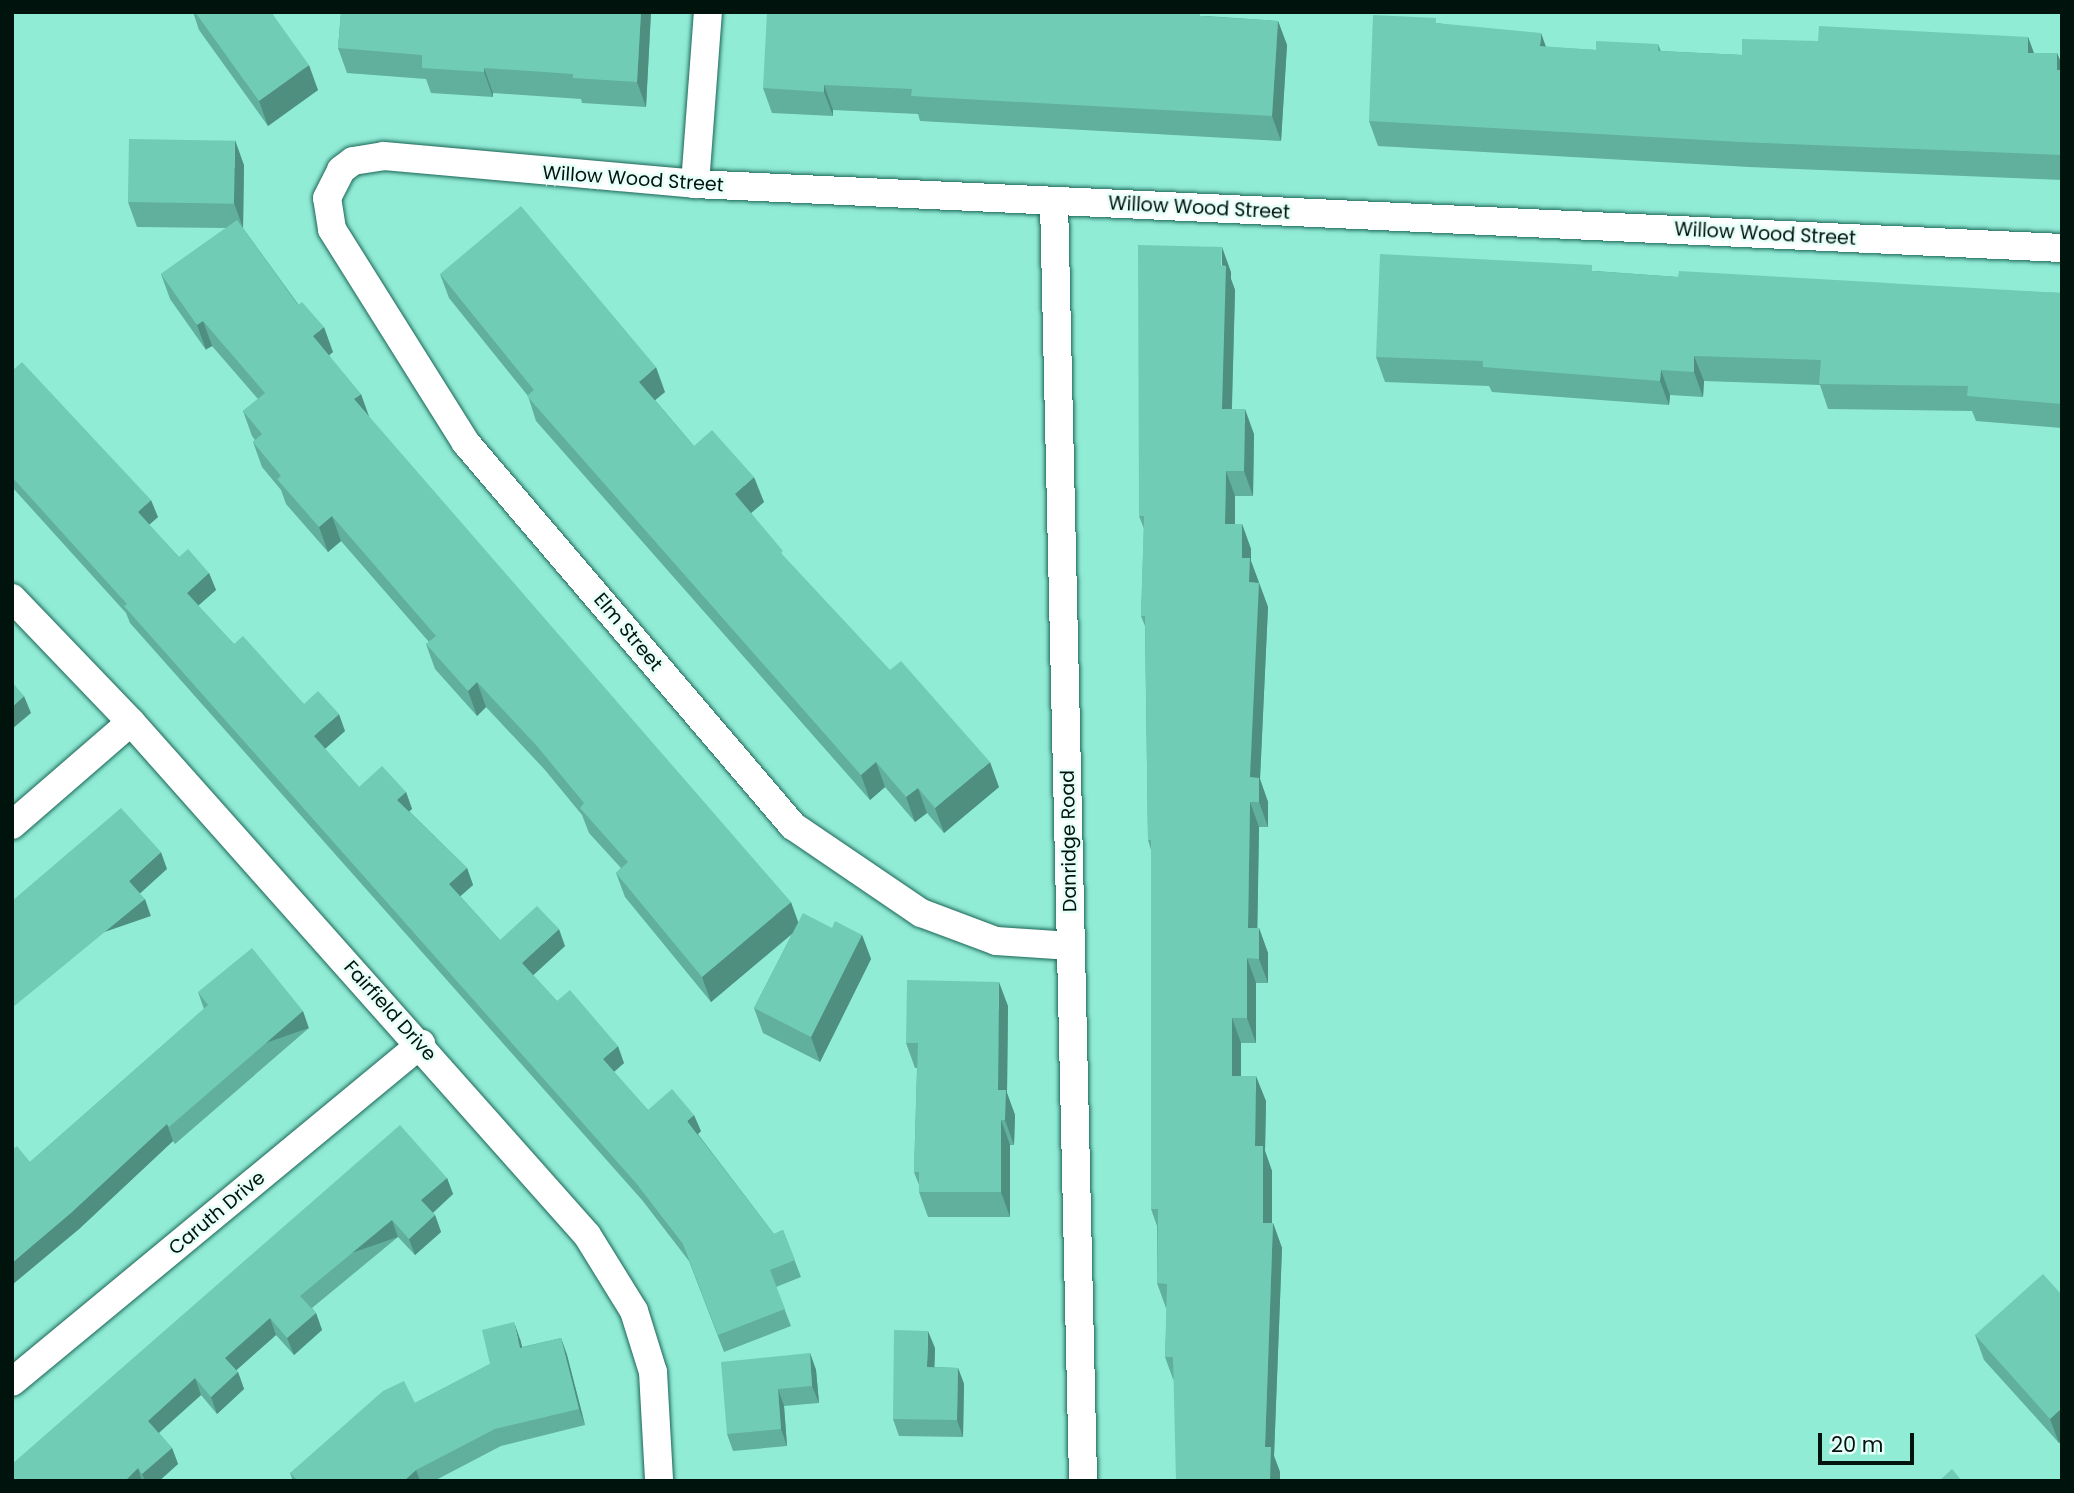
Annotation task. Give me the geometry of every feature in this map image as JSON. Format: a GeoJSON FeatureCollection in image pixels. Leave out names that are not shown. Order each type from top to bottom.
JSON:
{"type":"FeatureCollection","features":[{"type":"Feature","properties":{"kind":"street"},"geometry":{"type":"LineString","coordinates":[[695,184],[708,12]]}},
{"type":"Feature","properties":{"kind":"street","name":"Willow Wood Street"},"geometry":{"type":"LineString","coordinates":[[341,170],[354,161],[384,156],[695,184],[2062,248]]}},
{"type":"Feature","properties":{"kind":"street","name":"Elm Street"},"geometry":{"type":"LineString","coordinates":[[341,170],[327,198],[332,229],[466,443],[793,826],[922,913],[996,941],[1071,946]]}},
{"type":"Feature","properties":{"kind":"street","name":"Danridge Road"},"geometry":{"type":"LineString","coordinates":[[1054,201],[1083,1481]]}},
{"type":"Feature","properties":{"kind":"street","name":"Fairfield Drive"},"geometry":{"type":"LineString","coordinates":[[12,598],[131,722],[421,1044],[587,1235],[634,1311],[653,1373],[659,1481]]}},
{"type":"Feature","properties":{"kind":"street"},"geometry":{"type":"LineString","coordinates":[[12,825],[131,722]]}},
{"type":"Feature","properties":{"kind":"street","name":"Caruth Drive"},"geometry":{"type":"LineString","coordinates":[[12,1382],[421,1044]]}},
{"type":"Feature","properties":{"kind":"building"},"geometry":{"type":"Polygon","coordinates":[[[195,12],[271,12],[309,65],[259,101],[195,12]]]}},
{"type":"Feature","properties":{"kind":"building"},"geometry":{"type":"Polygon","coordinates":[[[341,12],[641,12],[637,82],[573,78],[573,74],[484,68],[484,72],[422,68],[422,55],[338,48],[341,12]]]}},
{"type":"Feature","properties":{"kind":"building"},"geometry":{"type":"Polygon","coordinates":[[[767,12],[1200,12],[1200,16],[1278,21],[1272,116],[911,96],[912,89],[824,85],[824,92],[763,88],[767,12]]]}},
{"type":"Feature","properties":{"kind":"building"},"geometry":{"type":"Polygon","coordinates":[[[1373,15],[1436,18],[1436,23],[1541,33],[1540,46],[1596,50],[1596,41],[1658,44],[1658,51],[1742,55],[1742,39],[1818,41],[1819,26],[2028,37],[2028,53],[2057,53],[2057,70],[2062,70],[2062,155],[1740,142],[1369,121],[1373,15]]]}},
{"type":"Feature","properties":{"kind":"building"},"geometry":{"type":"Polygon","coordinates":[[[129,139],[235,141],[234,204],[128,202],[129,139]]]}},
{"type":"Feature","properties":{"kind":"building"},"geometry":{"type":"Polygon","coordinates":[[[521,206],[656,367],[639,382],[694,446],[712,430],[754,477],[735,494],[783,551],[781,553],[890,670],[901,661],[990,762],[935,808],[918,788],[906,797],[876,762],[861,775],[527,396],[534,390],[440,274],[521,206]]]}},
{"type":"Feature","properties":{"kind":"building"},"geometry":{"type":"Polygon","coordinates":[[[237,220],[298,305],[302,302],[324,327],[313,336],[361,394],[354,399],[791,902],[702,977],[616,873],[628,862],[580,808],[584,803],[536,745],[477,682],[468,691],[426,644],[436,636],[332,516],[319,527],[277,479],[281,476],[253,442],[262,434],[243,411],[265,393],[203,321],[197,325],[161,274],[237,220]]]}},
{"type":"Feature","properties":{"kind":"building"},"geometry":{"type":"Polygon","coordinates":[[[1138,245],[1222,247],[1221,265],[1226,266],[1222,409],[1245,409],[1244,471],[1226,471],[1225,524],[1242,524],[1242,558],[1250,558],[1249,582],[1259,583],[1250,777],[1259,778],[1259,802],[1250,802],[1248,928],[1259,928],[1259,959],[1247,958],[1247,1018],[1232,1018],[1232,1076],[1256,1076],[1255,1146],[1263,1146],[1263,1223],[1273,1223],[1265,1447],[1271,1447],[1270,1481],[1176,1481],[1173,1357],[1165,1357],[1167,1284],[1157,1283],[1158,1209],[1151,1209],[1151,840],[1148,840],[1145,616],[1141,616],[1144,516],[1139,516],[1138,245]]]}},
{"type":"Feature","properties":{"kind":"building"},"geometry":{"type":"Polygon","coordinates":[[[1380,254],[1592,265],[1592,271],[1678,277],[1679,271],[2062,293],[2062,404],[1967,396],[1968,386],[1819,384],[1821,360],[1694,356],[1694,372],[1661,370],[1660,381],[1483,367],[1483,361],[1376,357],[1380,254]]]}},
{"type":"Feature","properties":{"kind":"building"},"geometry":{"type":"Polygon","coordinates":[[[22,362],[151,500],[138,512],[179,557],[188,549],[209,573],[187,593],[234,644],[243,636],[304,704],[318,691],[339,714],[314,736],[359,787],[382,766],[406,792],[397,800],[467,868],[449,884],[500,940],[537,906],[559,929],[522,963],[557,1001],[570,990],[618,1046],[603,1059],[648,1110],[672,1089],[694,1115],[687,1121],[774,1234],[783,1230],[795,1260],[770,1270],[785,1309],[718,1335],[683,1244],[636,1183],[12,477],[12,371],[22,362]]]}},
{"type":"Feature","properties":{"kind":"building"},"geometry":{"type":"Polygon","coordinates":[[[12,682],[24,696],[12,707],[12,682]]]}},
{"type":"Feature","properties":{"kind":"building"},"geometry":{"type":"Polygon","coordinates":[[[121,808],[161,852],[129,881],[145,899],[12,1008],[12,901],[121,808]]]}},
{"type":"Feature","properties":{"kind":"building"},"geometry":{"type":"Polygon","coordinates":[[[803,913],[832,928],[835,921],[862,935],[811,1037],[754,1008],[803,913]]]}},
{"type":"Feature","properties":{"kind":"building"},"geometry":{"type":"Polygon","coordinates":[[[252,948],[303,1011],[169,1127],[167,1124],[71,1213],[12,1263],[12,1150],[17,1146],[30,1162],[208,1005],[198,992],[252,948]]]}},
{"type":"Feature","properties":{"kind":"building"},"geometry":{"type":"Polygon","coordinates":[[[907,980],[999,982],[998,1090],[1006,1090],[1005,1120],[1001,1120],[1001,1192],[919,1192],[919,1172],[914,1172],[918,1043],[906,1043],[907,980]]]}},
{"type":"Feature","properties":{"kind":"building"},"geometry":{"type":"Polygon","coordinates":[[[400,1125],[447,1178],[421,1200],[435,1215],[409,1239],[392,1220],[300,1296],[316,1313],[287,1338],[270,1318],[225,1358],[238,1372],[211,1397],[195,1378],[148,1421],[172,1448],[142,1474],[138,1468],[125,1481],[12,1481],[12,1464],[400,1125]]]}},
{"type":"Feature","properties":{"kind":"building"},"geometry":{"type":"Polygon","coordinates":[[[2043,1274],[2062,1295],[2062,1408],[2050,1419],[1975,1335],[2043,1274]]]}},
{"type":"Feature","properties":{"kind":"building"},"geometry":{"type":"Polygon","coordinates":[[[514,1322],[520,1348],[561,1338],[579,1409],[495,1429],[416,1470],[404,1481],[298,1481],[290,1473],[383,1391],[404,1381],[415,1403],[490,1364],[482,1330],[514,1322]]]}},
{"type":"Feature","properties":{"kind":"building"},"geometry":{"type":"Polygon","coordinates":[[[894,1330],[928,1331],[927,1367],[958,1368],[957,1420],[893,1419],[894,1330]]]}},
{"type":"Feature","properties":{"kind":"building"},"geometry":{"type":"Polygon","coordinates":[[[810,1353],[812,1386],[778,1389],[781,1429],[727,1434],[721,1362],[810,1353]]]}},
{"type":"Feature","properties":{"kind":"building"},"geometry":{"type":"Polygon","coordinates":[[[1952,1469],[1962,1481],[1939,1481],[1952,1469]]]}}]}
